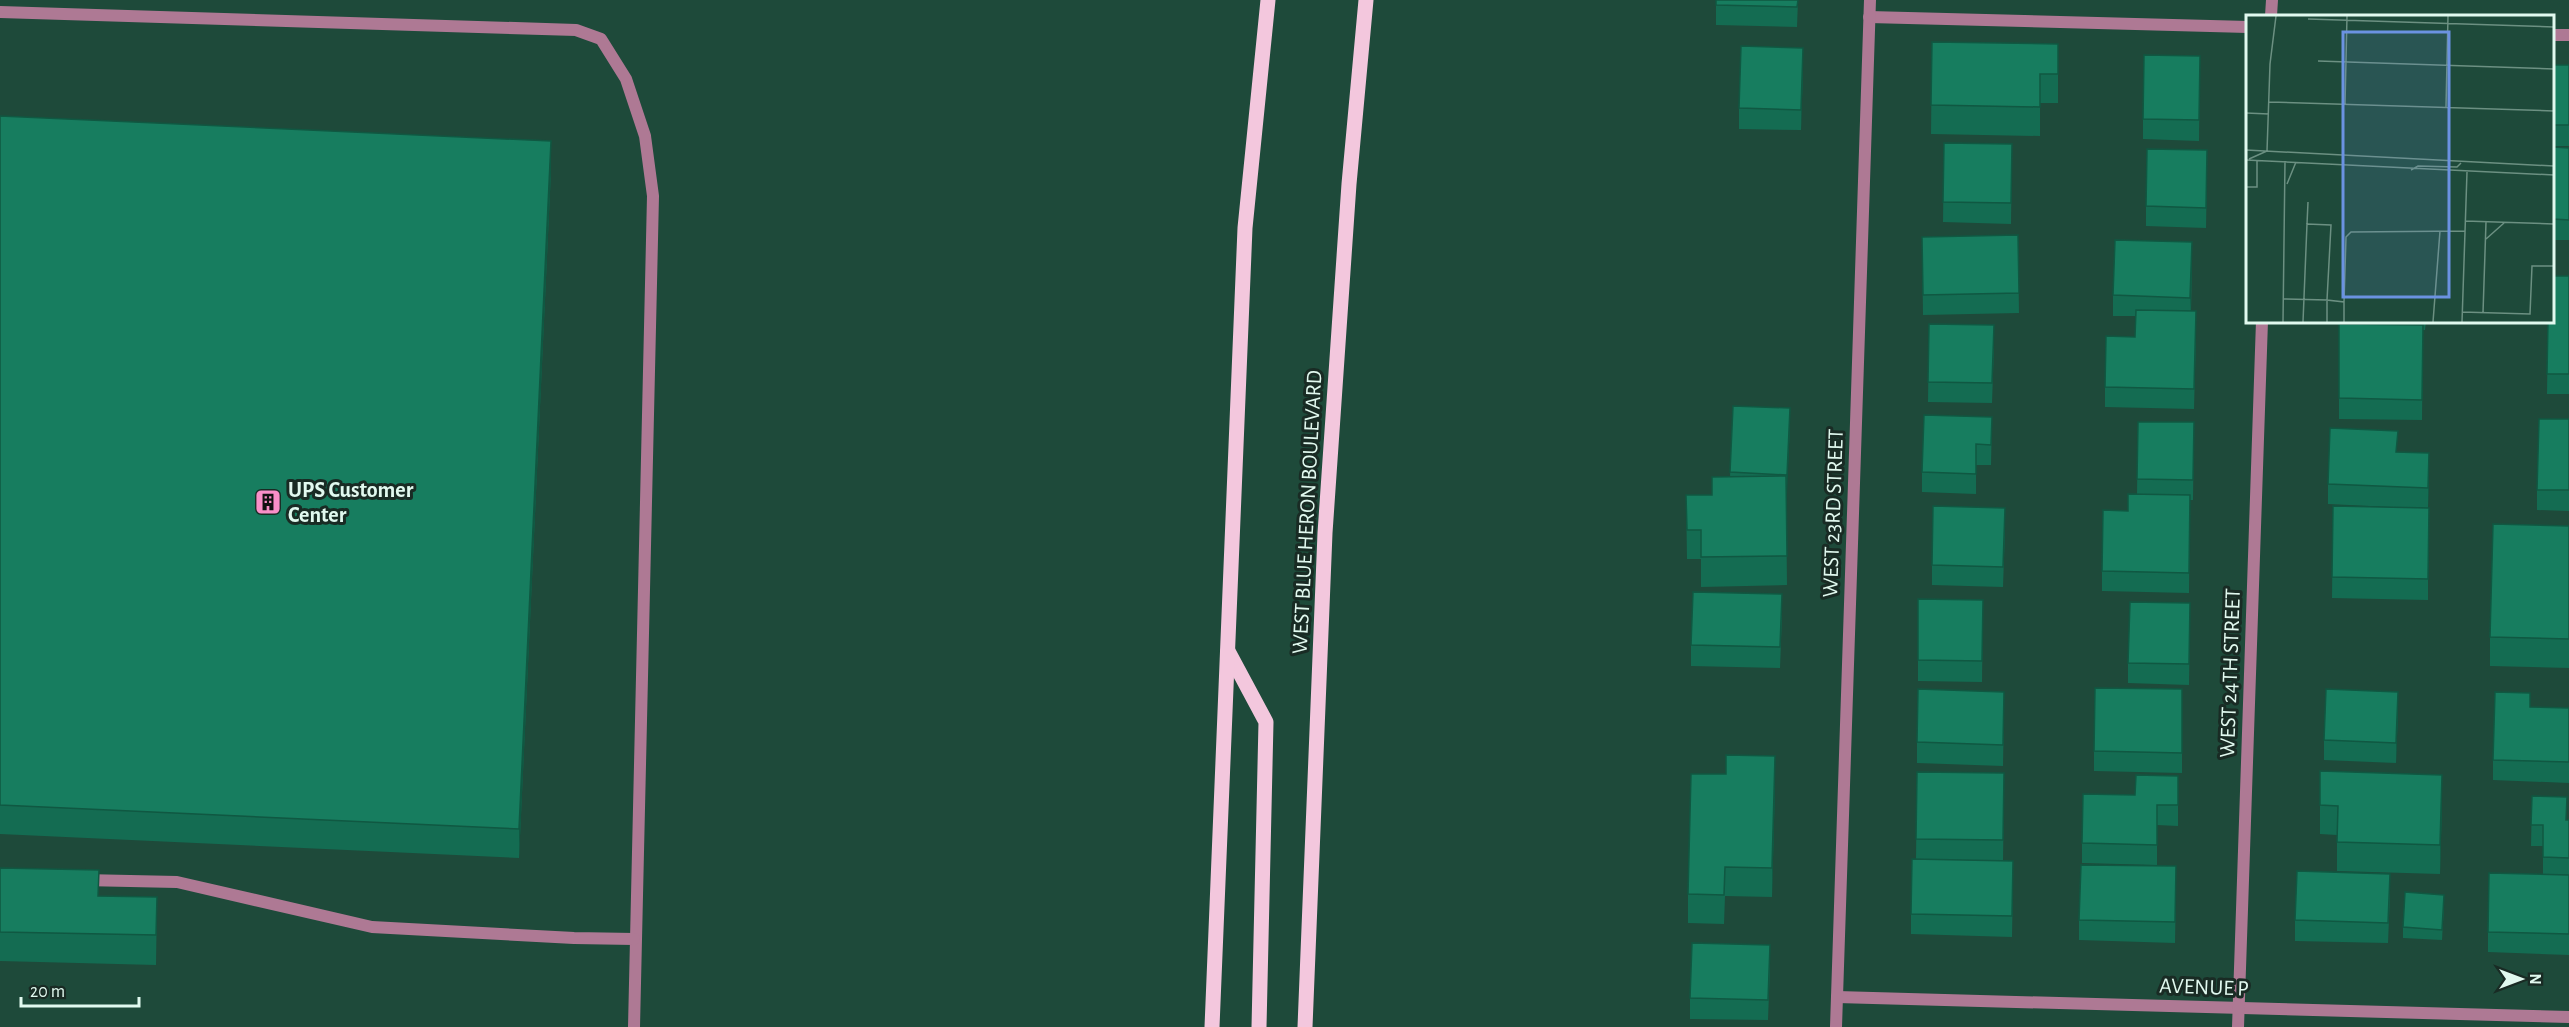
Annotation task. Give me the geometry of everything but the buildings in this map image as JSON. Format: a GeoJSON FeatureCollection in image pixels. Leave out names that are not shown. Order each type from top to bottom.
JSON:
{"type":"FeatureCollection","features":[{"type":"Feature","properties":{"kind":"main road"},"geometry":{"type":"LineString","coordinates":[[1212,1027],[1245,228],[1268,0]]}},
{"type":"Feature","properties":{"kind":"main road","name":"WEST BLUE HERON BOULEVARD"},"geometry":{"type":"LineString","coordinates":[[1305,1027],[1325,533],[1348,196],[1366,0]]}},
{"type":"Feature","properties":{"kind":"main road"},"geometry":{"type":"LineString","coordinates":[[1228,651],[1266,722],[1259,1027]]}},
{"type":"Feature","properties":{"kind":"street","name":"WEST 23RD STREET"},"geometry":{"type":"LineString","coordinates":[[1836,1027],[1870,0]]}},
{"type":"Feature","properties":{"kind":"street"},"geometry":{"type":"LineString","coordinates":[[2271,15],[2272,0]]}},
{"type":"Feature","properties":{"kind":"street"},"geometry":{"type":"LineString","coordinates":[[0,12],[576,30],[601,39],[626,79],[645,136],[653,196],[634,939],[634,1027]]}},
{"type":"Feature","properties":{"kind":"street"},"geometry":{"type":"LineString","coordinates":[[1869,17],[2246,27]]}},
{"type":"Feature","properties":{"kind":"street","name":"WEST 24TH STREET"},"geometry":{"type":"LineString","coordinates":[[2238,1027],[2262,322]]}},
{"type":"Feature","properties":{"kind":"street"},"geometry":{"type":"LineString","coordinates":[[71,879],[177,882],[372,927],[634,939]]}},
{"type":"Feature","properties":{"kind":"street","name":"AVENUE P"},"geometry":{"type":"LineString","coordinates":[[1837,997],[2569,1017]]}},
{"type":"Feature","properties":{"kind":"place","name":"UPS Customer Center"},"geometry":{"type":"Point","coordinates":[268,502]}}]}
